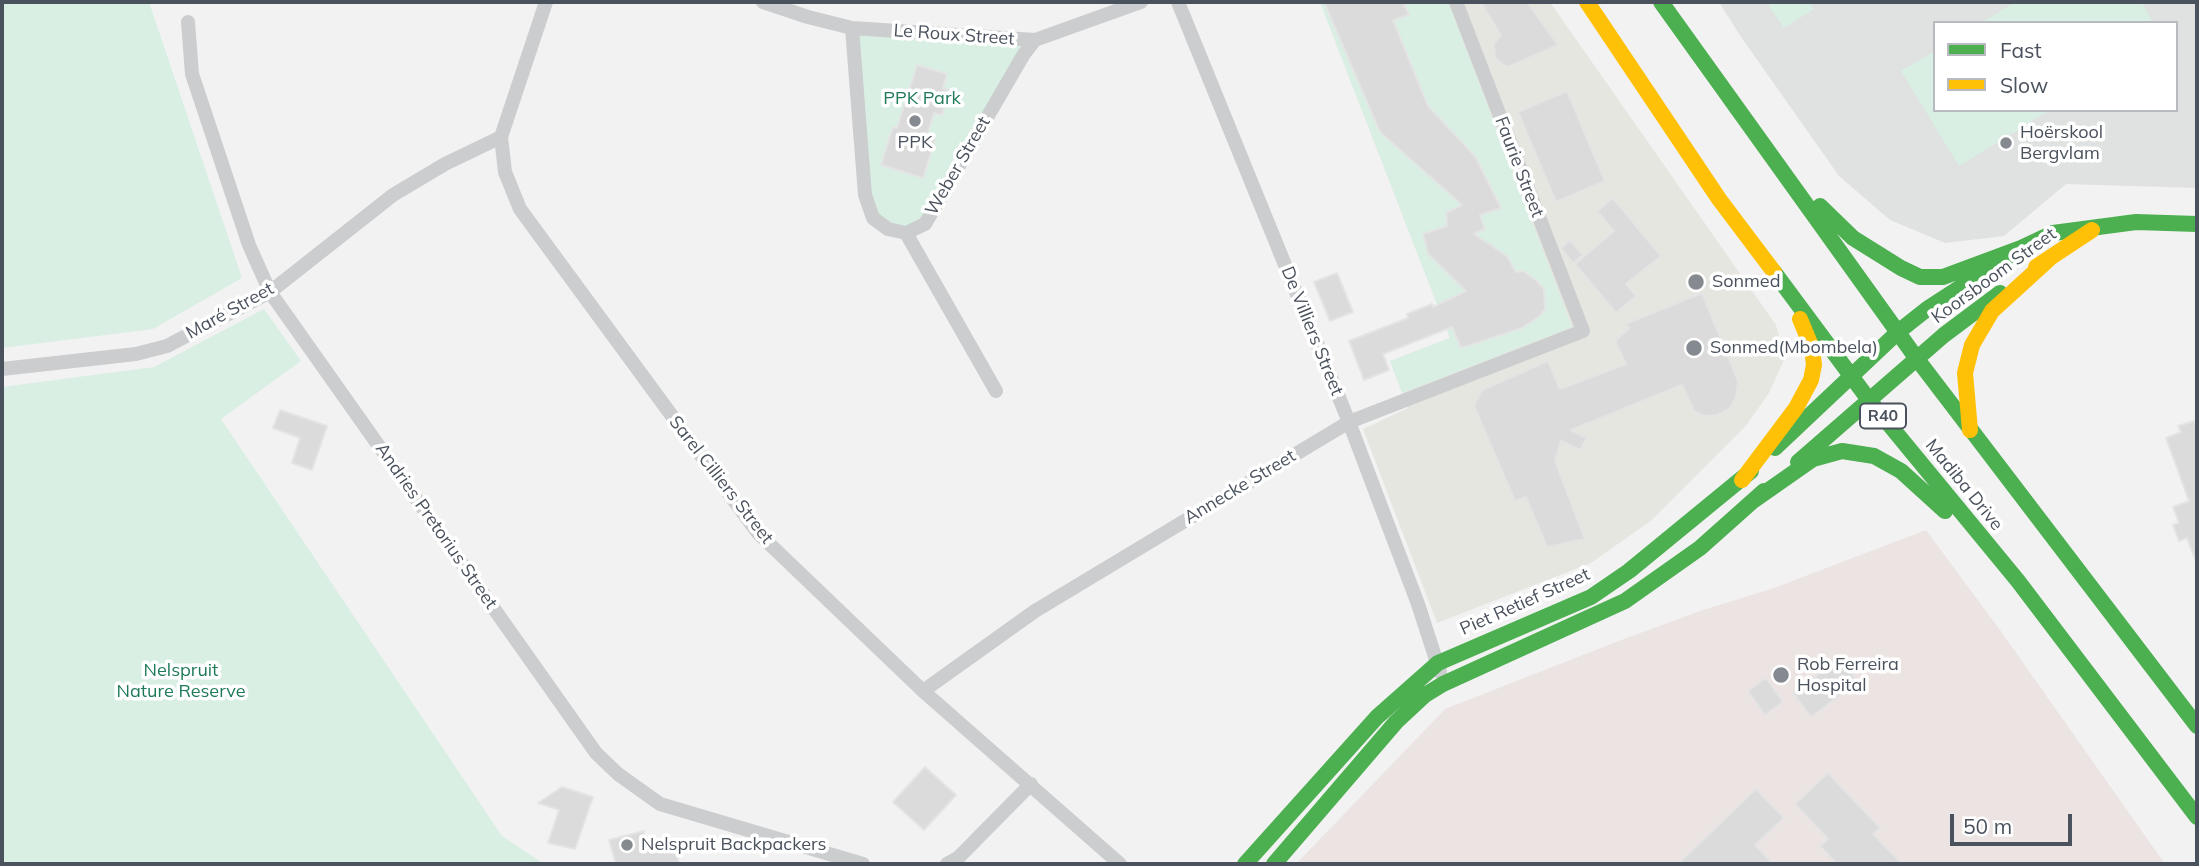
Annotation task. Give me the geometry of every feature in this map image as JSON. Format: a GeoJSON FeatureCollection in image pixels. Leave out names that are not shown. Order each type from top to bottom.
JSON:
{"type":"FeatureCollection","features":[{"type":"Feature","properties":{"kind":"main road","name":"Madiba Drive"},"geometry":{"type":"LineString","coordinates":[[1587,2],[1705,178],[1869,400],[2018,581],[2197,817]]}},
{"type":"Feature","properties":{"kind":"main road","name":"Madiba Drive"},"geometry":{"type":"LineString","coordinates":[[1661,2],[1917,359],[2197,726]]}},
{"type":"Feature","properties":{"kind":"main road"},"geometry":{"type":"LineString","coordinates":[[1777,165],[1853,238],[1920,277],[1943,277],[2021,248]]}},
{"type":"Feature","properties":{"kind":"main road","name":"Koorsboom Street"},"geometry":{"type":"LineString","coordinates":[[1898,332],[1927,309],[2021,248],[2053,233],[2136,222],[2197,224]]}},
{"type":"Feature","properties":{"kind":"main road","name":"Koorsboom Street"},"geometry":{"type":"LineString","coordinates":[[1917,359],[2021,276],[2096,228]]}},
{"type":"Feature","properties":{"kind":"main road"},"geometry":{"type":"LineString","coordinates":[[1970,430],[1965,373],[1972,345],[1992,310],[2049,259]]}},
{"type":"Feature","properties":{"kind":"main road"},"geometry":{"type":"LineString","coordinates":[[1742,480],[1796,408],[1811,380],[1814,365],[1812,348],[1787,287]]}},
{"type":"Feature","properties":{"kind":"main road","name":"Piet Retief Street"},"geometry":{"type":"LineString","coordinates":[[1245,864],[1377,717],[1438,663],[1591,597],[1629,571],[1742,480],[1898,332]]}},
{"type":"Feature","properties":{"kind":"main road"},"geometry":{"type":"LineString","coordinates":[[1274,864],[1396,722],[1425,695],[1443,684],[1625,601],[1700,548],[1917,359]]}},
{"type":"Feature","properties":{"kind":"main road"},"geometry":{"type":"LineString","coordinates":[[1753,501],[1813,459],[1842,451],[1874,456],[1911,478],[2018,581]]}},
{"type":"Feature","properties":{"kind":"street","name":"Sarel Cilliers Street"},"geometry":{"type":"LineString","coordinates":[[546,2],[501,137],[505,172],[520,209],[758,533],[923,691],[1120,864]]}},
{"type":"Feature","properties":{"kind":"street","name":"Le Roux Street"},"geometry":{"type":"LineString","coordinates":[[763,2],[852,28],[1035,40],[1142,2]]}},
{"type":"Feature","properties":{"kind":"street","name":"De Villiers Street"},"geometry":{"type":"LineString","coordinates":[[1178,2],[1349,422],[1418,604],[1443,684]]}},
{"type":"Feature","properties":{"kind":"street","name":"Faurie Street"},"geometry":{"type":"LineString","coordinates":[[1456,2],[1583,331]]}},
{"type":"Feature","properties":{"kind":"street","name":"Andries Pretorius Street"},"geometry":{"type":"LineString","coordinates":[[188,22],[192,74],[249,245],[270,292],[588,742],[610,767],[660,804],[863,864]]}},
{"type":"Feature","properties":{"kind":"street"},"geometry":{"type":"LineString","coordinates":[[852,28],[865,195],[873,218],[888,229],[906,233],[996,391]]}},
{"type":"Feature","properties":{"kind":"street","name":"Weber Street"},"geometry":{"type":"LineString","coordinates":[[906,233],[925,224],[1024,54],[1035,40]]}},
{"type":"Feature","properties":{"kind":"street","name":"Maré Street"},"geometry":{"type":"LineString","coordinates":[[2,369],[136,354],[167,346],[270,292],[393,195],[445,164],[501,137]]}},
{"type":"Feature","properties":{"kind":"street","name":"Annecke Street"},"geometry":{"type":"LineString","coordinates":[[923,691],[1035,611],[1349,422],[1583,331]]}},
{"type":"Feature","properties":{"kind":"street"},"geometry":{"type":"LineString","coordinates":[[947,864],[958,858],[1031,784]]}},
{"type":"Feature","properties":{"kind":"shaded area"},"geometry":{"type":"Polygon","coordinates":[[[1320,2],[1550,2],[1776,325],[1785,358],[1769,393],[1745,427],[1652,520],[1591,563],[1437,623],[1363,429],[1408,408],[1390,361],[1450,338],[1320,2]]]}},
{"type":"Feature","properties":{"kind":"shaded area","name":"Hoërskool Bergvlam"},"geometry":{"type":"Polygon","coordinates":[[[1719,2],[2197,2],[2197,188],[2066,184],[2004,236],[1945,243],[1890,220],[1839,176],[1719,2]]]}},
{"type":"Feature","properties":{"kind":"shaded area","name":"Rob Ferreira Hospital"},"geometry":{"type":"Polygon","coordinates":[[[1926,530],[2165,864],[1296,864],[1445,709],[1616,642],[1700,611],[1774,588],[1926,530]]]}},
{"type":"Feature","properties":{"kind":"green space"},"geometry":{"type":"Polygon","coordinates":[[[2,2],[149,2],[242,278],[153,329],[2,348],[2,2]]]}},
{"type":"Feature","properties":{"kind":"green space"},"geometry":{"type":"Polygon","coordinates":[[[1320,2],[1448,2],[1572,327],[1402,393],[1390,361],[1450,338],[1320,2]]]}},
{"type":"Feature","properties":{"kind":"green space"},"geometry":{"type":"Polygon","coordinates":[[[1766,2],[1809,2],[1814,9],[1784,28],[1766,2]]]}},
{"type":"Feature","properties":{"kind":"green space"},"geometry":{"type":"Polygon","coordinates":[[[2015,2],[2141,2],[2153,21],[1984,21],[2015,2]]]}},
{"type":"Feature","properties":{"kind":"green space","name":"PPK Park"},"geometry":{"type":"Polygon","coordinates":[[[852,28],[1035,40],[925,224],[904,232],[873,218],[852,28]]]}},
{"type":"Feature","properties":{"kind":"green space"},"geometry":{"type":"Polygon","coordinates":[[[1933,52],[1933,112],[2047,112],[1959,166],[1901,71],[1933,52]]]}},
{"type":"Feature","properties":{"kind":"green space","name":"Nelspruit Nature Reserve"},"geometry":{"type":"Polygon","coordinates":[[[264,309],[301,361],[221,419],[502,836],[544,864],[2,864],[2,387],[154,367],[264,309]]]}},
{"type":"Feature","properties":{"kind":"building"},"geometry":{"type":"Polygon","coordinates":[[[1324,2],[1403,2],[1409,15],[1393,20],[1428,106],[1475,156],[1501,208],[1480,215],[1485,229],[1474,234],[1507,256],[1516,272],[1523,271],[1544,289],[1545,309],[1540,316],[1522,328],[1461,348],[1452,327],[1383,354],[1389,370],[1364,380],[1349,341],[1466,291],[1428,254],[1423,234],[1447,226],[1446,213],[1462,205],[1380,132],[1324,2]]]}},
{"type":"Feature","properties":{"kind":"building"},"geometry":{"type":"Polygon","coordinates":[[[1481,2],[1527,2],[1558,45],[1505,66],[1495,58],[1494,43],[1501,36],[1481,2]]]}},
{"type":"Feature","properties":{"kind":"building","name":"PPK"},"geometry":{"type":"Polygon","coordinates":[[[917,65],[947,74],[943,88],[949,90],[942,115],[934,113],[926,138],[935,140],[923,178],[881,165],[893,127],[897,128],[917,65]]]}},
{"type":"Feature","properties":{"kind":"building"},"geometry":{"type":"Polygon","coordinates":[[[1567,91],[1605,181],[1556,202],[1518,112],[1567,91]]]}},
{"type":"Feature","properties":{"kind":"building"},"geometry":{"type":"Polygon","coordinates":[[[1613,198],[1661,256],[1626,284],[1636,296],[1616,313],[1575,264],[1614,231],[1597,211],[1613,198]]]}},
{"type":"Feature","properties":{"kind":"building"},"geometry":{"type":"Polygon","coordinates":[[[1570,240],[1583,255],[1573,263],[1561,248],[1570,240]]]}},
{"type":"Feature","properties":{"kind":"building"},"geometry":{"type":"Polygon","coordinates":[[[1337,273],[1353,312],[1330,321],[1314,282],[1337,273]]]}},
{"type":"Feature","properties":{"kind":"building"},"geometry":{"type":"Polygon","coordinates":[[[1702,293],[1738,381],[1736,398],[1729,409],[1717,415],[1704,416],[1694,411],[1682,385],[1571,430],[1587,438],[1580,450],[1561,441],[1555,461],[1585,539],[1547,547],[1526,497],[1515,501],[1474,406],[1482,390],[1548,361],[1560,389],[1626,364],[1615,341],[1629,328],[1625,324],[1702,293]]]}},
{"type":"Feature","properties":{"kind":"building"},"geometry":{"type":"Polygon","coordinates":[[[280,410],[327,426],[312,470],[292,463],[300,438],[273,428],[280,410]]]}},
{"type":"Feature","properties":{"kind":"building"},"geometry":{"type":"Polygon","coordinates":[[[2194,421],[2197,430],[2196,562],[2187,538],[2179,541],[2173,525],[2179,523],[2173,507],[2189,501],[2166,438],[2181,432],[2178,426],[2194,421]]]}},
{"type":"Feature","properties":{"kind":"building"},"geometry":{"type":"Polygon","coordinates":[[[1840,658],[1858,682],[1811,717],[1793,693],[1840,658]]]}},
{"type":"Feature","properties":{"kind":"building"},"geometry":{"type":"Polygon","coordinates":[[[1766,678],[1783,702],[1765,715],[1748,691],[1766,678]]]}},
{"type":"Feature","properties":{"kind":"building"},"geometry":{"type":"Polygon","coordinates":[[[925,767],[956,795],[924,830],[893,802],[925,767]]]}},
{"type":"Feature","properties":{"kind":"building"},"geometry":{"type":"Polygon","coordinates":[[[1828,773],[1880,828],[1873,834],[1902,864],[1837,864],[1820,846],[1828,839],[1795,804],[1828,773]]]}},
{"type":"Feature","properties":{"kind":"building"},"geometry":{"type":"Polygon","coordinates":[[[562,787],[593,797],[575,849],[548,843],[559,810],[538,803],[562,787]]]}},
{"type":"Feature","properties":{"kind":"building"},"geometry":{"type":"Polygon","coordinates":[[[1756,789],[1784,818],[1755,845],[1773,864],[1678,864],[1756,789]]]}},
{"type":"Feature","properties":{"kind":"building","name":"Nelspruit Backpackers"},"geometry":{"type":"Polygon","coordinates":[[[644,831],[644,849],[674,841],[679,864],[616,864],[609,840],[644,831]]]}},
{"type":"Feature","properties":{"kind":"traffic: fast"},"geometry":{"type":"LineString","coordinates":[[1661,2],[1917,359],[2197,726]]}},
{"type":"Feature","properties":{"kind":"traffic: fast"},"geometry":{"type":"LineString","coordinates":[[1820,206],[1853,238],[1920,277],[1943,277],[2021,248]]}},
{"type":"Feature","properties":{"kind":"traffic: fast"},"geometry":{"type":"LineString","coordinates":[[1775,448],[1898,332],[1927,309],[2021,248],[2053,233],[2136,222],[2197,224]]}},
{"type":"Feature","properties":{"kind":"traffic: fast"},"geometry":{"type":"LineString","coordinates":[[1774,272],[1869,400],[2018,581],[2197,817]]}},
{"type":"Feature","properties":{"kind":"traffic: fast"},"geometry":{"type":"LineString","coordinates":[[1798,462],[1944,335],[2000,293]]}},
{"type":"Feature","properties":{"kind":"traffic: fast"},"geometry":{"type":"LineString","coordinates":[[1753,501],[1813,459],[1842,451],[1874,456],[1901,471],[1945,511]]}},
{"type":"Feature","properties":{"kind":"traffic: fast"},"geometry":{"type":"LineString","coordinates":[[1245,864],[1377,717],[1438,663],[1591,597],[1629,571],[1751,471]]}},
{"type":"Feature","properties":{"kind":"traffic: fast"},"geometry":{"type":"LineString","coordinates":[[1274,864],[1396,722],[1425,695],[1443,684],[1625,601],[1700,548],[1764,491]]}},
{"type":"Feature","properties":{"kind":"traffic: slow"},"geometry":{"type":"LineString","coordinates":[[1587,2],[1719,199],[1774,272]]}},
{"type":"Feature","properties":{"kind":"traffic: slow"},"geometry":{"type":"LineString","coordinates":[[2036,267],[2092,230]]}},
{"type":"Feature","properties":{"kind":"traffic: slow"},"geometry":{"type":"LineString","coordinates":[[1970,430],[1965,373],[1972,345],[1992,311],[2049,259]]}},
{"type":"Feature","properties":{"kind":"traffic: slow"},"geometry":{"type":"LineString","coordinates":[[1742,480],[1796,408],[1811,380],[1814,365],[1812,348],[1800,319]]}},
{"type":"Feature","properties":{"kind":"place","name":"PPK"},"geometry":{"type":"Point","coordinates":[915,121]}},
{"type":"Feature","properties":{"kind":"place","name":"Hoërskool Bergvlam"},"geometry":{"type":"Point","coordinates":[2006,143]}},
{"type":"Feature","properties":{"kind":"place","name":"Sonmed"},"geometry":{"type":"Point","coordinates":[1696,282]}},
{"type":"Feature","properties":{"kind":"place","name":"Sonmed(Mbombela)"},"geometry":{"type":"Point","coordinates":[1694,348]}},
{"type":"Feature","properties":{"kind":"place","name":"Rob Ferreira Hospital"},"geometry":{"type":"Point","coordinates":[1781,675]}},
{"type":"Feature","properties":{"kind":"place","name":"Nelspruit Backpackers"},"geometry":{"type":"Point","coordinates":[627,845]}}]}
